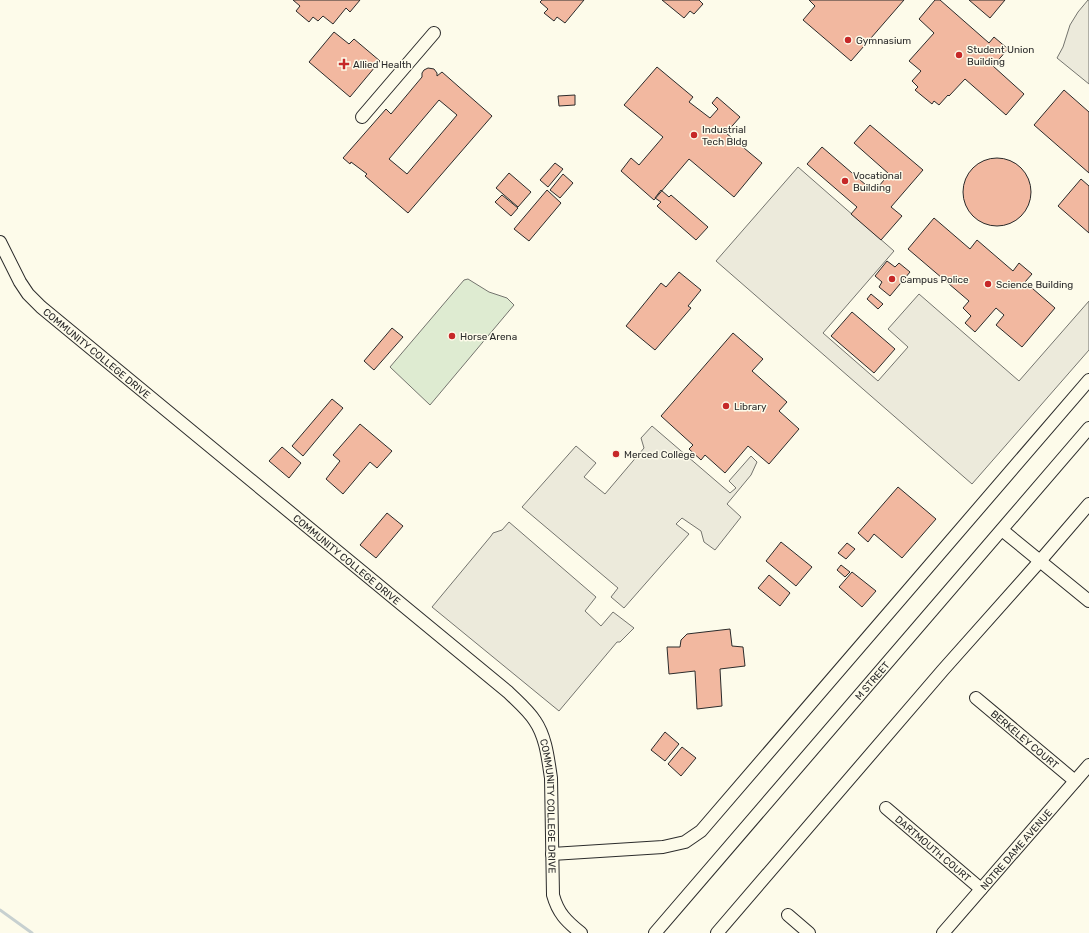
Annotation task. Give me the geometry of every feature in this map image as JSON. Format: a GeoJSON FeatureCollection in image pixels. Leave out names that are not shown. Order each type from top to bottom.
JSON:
{"type":"FeatureCollection","features":[{"type":"Feature","properties":{"kind":"street"},"geometry":{"type":"LineString","coordinates":[[362,117],[434,32]]}},
{"type":"Feature","properties":{"kind":"street","name":"COMMUNITY COLLEGE DRIVE"},"geometry":{"type":"LineString","coordinates":[[0,242],[20,282],[28,294],[40,307],[502,687],[529,713],[536,722],[541,733],[551,778],[553,895],[561,914],[581,933]]}},
{"type":"Feature","properties":{"kind":"street"},"geometry":{"type":"LineString","coordinates":[[552,854],[663,848],[685,842],[700,831],[1089,380]]}},
{"type":"Feature","properties":{"kind":"street","name":"M STREET"},"geometry":{"type":"LineString","coordinates":[[655,933],[1089,428]]}},
{"type":"Feature","properties":{"kind":"street"},"geometry":{"type":"LineString","coordinates":[[717,933],[943,670],[1040,562],[1089,504]]}},
{"type":"Feature","properties":{"kind":"street"},"geometry":{"type":"LineString","coordinates":[[1002,530],[1089,602]]}},
{"type":"Feature","properties":{"kind":"street","name":"BERKELEY COURT"},"geometry":{"type":"LineString","coordinates":[[976,698],[1075,781]]}},
{"type":"Feature","properties":{"kind":"street","name":"NOTRE DAME AVENUE"},"geometry":{"type":"LineString","coordinates":[[943,933],[1089,765]]}},
{"type":"Feature","properties":{"kind":"street","name":"DARTMOUTH COURT"},"geometry":{"type":"LineString","coordinates":[[886,808],[981,889]]}},
{"type":"Feature","properties":{"kind":"street"},"geometry":{"type":"LineString","coordinates":[[788,915],[809,933]]}},
{"type":"Feature","properties":{"kind":"green space","name":"Horse Arena"},"geometry":{"type":"Polygon","coordinates":[[[468,279],[489,292],[507,298],[514,305],[430,405],[390,367],[464,280],[468,279]]]}},
{"type":"Feature","properties":{"kind":"shaded area"},"geometry":{"type":"Polygon","coordinates":[[[1088,0],[1089,84],[1057,58],[1063,47],[1070,25],[1088,0]]]}},
{"type":"Feature","properties":{"kind":"shaded area"},"geometry":{"type":"Polygon","coordinates":[[[798,167],[894,251],[823,333],[878,381],[908,347],[888,329],[919,294],[1019,381],[1089,301],[1089,350],[972,484],[716,261],[798,167]]]}},
{"type":"Feature","properties":{"kind":"shaded area"},"geometry":{"type":"Polygon","coordinates":[[[652,426],[730,493],[736,488],[729,481],[751,456],[757,462],[751,475],[727,504],[741,517],[715,550],[704,542],[701,531],[682,518],[676,524],[689,534],[624,608],[611,597],[618,588],[522,507],[576,446],[596,463],[584,477],[605,494],[644,448],[641,438],[652,426]]]}},
{"type":"Feature","properties":{"kind":"shaded area"},"geometry":{"type":"Polygon","coordinates":[[[509,522],[596,597],[585,611],[601,626],[613,612],[634,628],[620,642],[617,642],[559,711],[432,607],[493,533],[502,530],[509,522]]]}},
{"type":"Feature","properties":{"kind":"building"},"geometry":{"type":"Polygon","coordinates":[[[293,0],[360,0],[350,12],[346,8],[333,24],[323,16],[318,21],[313,17],[309,22],[296,11],[300,6],[293,0]]]}},
{"type":"Feature","properties":{"kind":"building"},"geometry":{"type":"Polygon","coordinates":[[[542,0],[584,0],[565,23],[557,17],[554,21],[544,13],[548,9],[540,2],[542,0]]]}},
{"type":"Feature","properties":{"kind":"building"},"geometry":{"type":"Polygon","coordinates":[[[662,0],[699,0],[703,4],[694,14],[690,11],[684,18],[662,0]]]}},
{"type":"Feature","properties":{"kind":"building","name":"Gymnasium"},"geometry":{"type":"Polygon","coordinates":[[[809,0],[904,0],[851,61],[803,20],[815,6],[809,0]]]}},
{"type":"Feature","properties":{"kind":"building","name":"Student Union Building"},"geometry":{"type":"Polygon","coordinates":[[[935,0],[940,0],[989,43],[994,37],[1008,49],[993,66],[1024,94],[1006,115],[965,79],[939,105],[934,101],[932,104],[915,90],[918,87],[912,81],[921,71],[909,61],[934,33],[919,19],[935,0]]]}},
{"type":"Feature","properties":{"kind":"building"},"geometry":{"type":"Polygon","coordinates":[[[969,0],[1005,0],[990,18],[969,0]]]}},
{"type":"Feature","properties":{"kind":"building","name":"Allied Health"},"geometry":{"type":"Polygon","coordinates":[[[334,32],[349,44],[354,39],[380,61],[350,97],[309,62],[334,32]]]}},
{"type":"Feature","properties":{"kind":"building","name":"Industrial Tech Bldg"},"geometry":{"type":"Polygon","coordinates":[[[657,67],[693,97],[689,102],[710,118],[718,109],[712,103],[717,97],[740,117],[726,133],[762,163],[734,197],[689,159],[654,200],[621,171],[631,158],[639,165],[663,137],[624,105],[657,67]]]}},
{"type":"Feature","properties":{"kind":"building"},"geometry":{"type":"Polygon","coordinates":[[[428,68],[434,69],[437,76],[442,72],[492,116],[408,213],[365,176],[367,174],[343,158],[386,109],[391,114],[422,77],[424,70],[428,68]],[[439,100],[389,159],[407,174],[457,115],[439,100]]]}},
{"type":"Feature","properties":{"kind":"building"},"geometry":{"type":"Polygon","coordinates":[[[1064,90],[1089,112],[1089,173],[1034,125],[1064,90]]]}},
{"type":"Feature","properties":{"kind":"building"},"geometry":{"type":"Polygon","coordinates":[[[575,95],[575,105],[559,106],[558,96],[575,95]]]}},
{"type":"Feature","properties":{"kind":"building","name":"Vocational Building"},"geometry":{"type":"Polygon","coordinates":[[[870,125],[923,170],[891,207],[902,216],[881,240],[851,214],[857,207],[807,164],[822,147],[874,192],[889,174],[854,143],[870,125]]]}},
{"type":"Feature","properties":{"kind":"building"},"geometry":{"type":"Polygon","coordinates":[[[997,158],[1010,161],[1021,168],[1028,179],[1031,192],[1028,205],[1021,216],[1010,223],[997,226],[984,223],[973,216],[966,205],[963,192],[966,179],[973,168],[984,161],[997,158]]]}},
{"type":"Feature","properties":{"kind":"building"},"geometry":{"type":"Polygon","coordinates":[[[555,163],[563,169],[548,187],[540,180],[555,163]]]}},
{"type":"Feature","properties":{"kind":"building"},"geometry":{"type":"Polygon","coordinates":[[[509,173],[531,192],[518,207],[496,188],[509,173]]]}},
{"type":"Feature","properties":{"kind":"building"},"geometry":{"type":"Polygon","coordinates":[[[563,174],[573,183],[560,198],[550,190],[563,174]]]}},
{"type":"Feature","properties":{"kind":"building"},"geometry":{"type":"Polygon","coordinates":[[[1081,179],[1089,186],[1089,233],[1058,206],[1081,179]]]}},
{"type":"Feature","properties":{"kind":"building"},"geometry":{"type":"Polygon","coordinates":[[[547,190],[561,203],[529,241],[514,229],[547,190]]]}},
{"type":"Feature","properties":{"kind":"building"},"geometry":{"type":"Polygon","coordinates":[[[661,190],[669,197],[671,195],[708,227],[696,240],[657,206],[661,202],[655,198],[661,190]]]}},
{"type":"Feature","properties":{"kind":"building"},"geometry":{"type":"Polygon","coordinates":[[[502,195],[518,208],[511,216],[495,202],[502,195]]]}},
{"type":"Feature","properties":{"kind":"building","name":"Science Building"},"geometry":{"type":"Polygon","coordinates":[[[934,218],[970,249],[977,240],[1013,271],[1019,263],[1032,274],[1025,282],[1055,308],[1022,347],[996,325],[1004,315],[996,308],[975,332],[965,323],[971,316],[963,308],[969,301],[908,249],[934,218]]]}},
{"type":"Feature","properties":{"kind":"building","name":"Campus Police"},"geometry":{"type":"Polygon","coordinates":[[[887,261],[895,267],[899,263],[910,272],[890,296],[879,287],[882,282],[875,276],[887,261]]]}},
{"type":"Feature","properties":{"kind":"building"},"geometry":{"type":"Polygon","coordinates":[[[679,272],[701,290],[688,306],[691,308],[655,350],[626,326],[661,283],[666,287],[679,272]]]}},
{"type":"Feature","properties":{"kind":"building","name":"Campus Police"},"geometry":{"type":"Polygon","coordinates":[[[871,294],[883,304],[878,309],[867,299],[871,294]]]}},
{"type":"Feature","properties":{"kind":"building"},"geometry":{"type":"Polygon","coordinates":[[[852,312],[895,349],[874,373],[831,336],[852,312]]]}},
{"type":"Feature","properties":{"kind":"building"},"geometry":{"type":"Polygon","coordinates":[[[392,328],[403,337],[374,370],[364,361],[392,328]]]}},
{"type":"Feature","properties":{"kind":"building","name":"Library"},"geometry":{"type":"Polygon","coordinates":[[[733,333],[763,359],[752,371],[787,402],[779,411],[799,429],[769,464],[748,446],[725,473],[705,455],[701,460],[689,449],[693,445],[661,416],[733,333]]]}},
{"type":"Feature","properties":{"kind":"building"},"geometry":{"type":"Polygon","coordinates":[[[332,399],[343,408],[303,456],[292,446],[332,399]]]}},
{"type":"Feature","properties":{"kind":"building"},"geometry":{"type":"Polygon","coordinates":[[[360,424],[392,451],[377,468],[370,462],[343,494],[326,479],[340,461],[333,455],[360,424]]]}},
{"type":"Feature","properties":{"kind":"building"},"geometry":{"type":"Polygon","coordinates":[[[282,447],[301,463],[289,478],[269,461],[282,447]]]}},
{"type":"Feature","properties":{"kind":"building"},"geometry":{"type":"Polygon","coordinates":[[[898,487],[936,519],[902,558],[874,534],[868,542],[858,533],[898,487]]]}},
{"type":"Feature","properties":{"kind":"building"},"geometry":{"type":"Polygon","coordinates":[[[387,513],[403,526],[376,558],[360,545],[387,513]]]}},
{"type":"Feature","properties":{"kind":"building"},"geometry":{"type":"Polygon","coordinates":[[[781,542],[812,567],[796,586],[766,561],[781,542]]]}},
{"type":"Feature","properties":{"kind":"building"},"geometry":{"type":"Polygon","coordinates":[[[847,543],[855,549],[846,559],[838,553],[847,543]]]}},
{"type":"Feature","properties":{"kind":"building"},"geometry":{"type":"Polygon","coordinates":[[[841,565],[850,572],[845,577],[837,570],[841,565]]]}},
{"type":"Feature","properties":{"kind":"building"},"geometry":{"type":"Polygon","coordinates":[[[852,572],[876,591],[862,607],[839,587],[852,572]]]}},
{"type":"Feature","properties":{"kind":"building"},"geometry":{"type":"Polygon","coordinates":[[[769,575],[790,593],[780,606],[758,588],[769,575]]]}},
{"type":"Feature","properties":{"kind":"building"},"geometry":{"type":"Polygon","coordinates":[[[730,629],[732,646],[743,647],[745,666],[720,669],[722,706],[697,709],[695,671],[669,674],[667,647],[680,647],[681,640],[687,634],[730,629]]]}},
{"type":"Feature","properties":{"kind":"building"},"geometry":{"type":"Polygon","coordinates":[[[665,732],[679,744],[665,761],[651,750],[665,732]]]}},
{"type":"Feature","properties":{"kind":"building"},"geometry":{"type":"Polygon","coordinates":[[[682,747],[696,758],[681,776],[668,764],[682,747]]]}},
{"type":"Feature","properties":{"kind":"waterway"},"geometry":{"type":"LineString","coordinates":[[0,910],[32,933]]}},
{"type":"Feature","properties":{"kind":"place","name":"Gymnasium"},"geometry":{"type":"Point","coordinates":[848,40]}},
{"type":"Feature","properties":{"kind":"place","name":"Student Union Building"},"geometry":{"type":"Point","coordinates":[959,55]}},
{"type":"Feature","properties":{"kind":"place","name":"Allied Health"},"geometry":{"type":"Point","coordinates":[344,64]}},
{"type":"Feature","properties":{"kind":"place","name":"Industrial Tech Bldg"},"geometry":{"type":"Point","coordinates":[694,135]}},
{"type":"Feature","properties":{"kind":"place","name":"Vocational Building"},"geometry":{"type":"Point","coordinates":[845,181]}},
{"type":"Feature","properties":{"kind":"place","name":"Campus Police"},"geometry":{"type":"Point","coordinates":[892,279]}},
{"type":"Feature","properties":{"kind":"place","name":"Science Building"},"geometry":{"type":"Point","coordinates":[988,284]}},
{"type":"Feature","properties":{"kind":"place","name":"Horse Arena"},"geometry":{"type":"Point","coordinates":[452,336]}},
{"type":"Feature","properties":{"kind":"place","name":"Library"},"geometry":{"type":"Point","coordinates":[726,406]}},
{"type":"Feature","properties":{"kind":"place","name":"Merced College"},"geometry":{"type":"Point","coordinates":[616,454]}}]}
